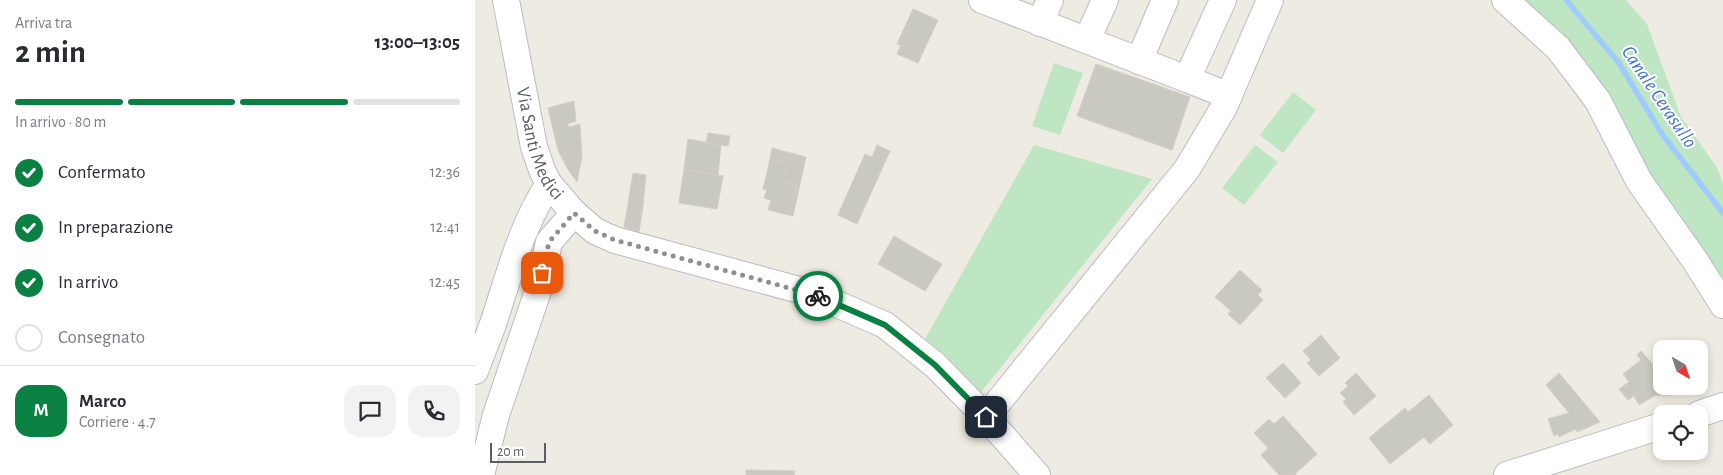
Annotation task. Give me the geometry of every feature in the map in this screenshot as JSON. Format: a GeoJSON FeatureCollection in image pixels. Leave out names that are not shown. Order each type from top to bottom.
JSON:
{"type":"FeatureCollection","features":[{"type":"Feature","properties":{"kind":"street","name":"Via Santi Medici"},"geometry":{"type":"LineString","coordinates":[[506,0],[534,147],[541,170],[543,194],[574,213],[595,231],[615,240],[814,294],[885,325],[935,365],[986,417],[1037,475]]}},
{"type":"Feature","properties":{"kind":"street"},"geometry":{"type":"LineString","coordinates":[[1087,40],[1105,0]]}},
{"type":"Feature","properties":{"kind":"street"},"geometry":{"type":"LineString","coordinates":[[1139,61],[1165,0]]}},
{"type":"Feature","properties":{"kind":"street"},"geometry":{"type":"LineString","coordinates":[[1187,79],[1223,0]]}},
{"type":"Feature","properties":{"kind":"street"},"geometry":{"type":"LineString","coordinates":[[1505,0],[1559,48],[1598,102],[1639,181],[1696,262],[1723,305]]}},
{"type":"Feature","properties":{"kind":"street"},"geometry":{"type":"LineString","coordinates":[[986,1],[1045,11],[1087,40],[1229,96]]}},
{"type":"Feature","properties":{"kind":"street"},"geometry":{"type":"LineString","coordinates":[[986,417],[1187,170],[1224,108],[1267,1]]}},
{"type":"Feature","properties":{"kind":"street"},"geometry":{"type":"LineString","coordinates":[[543,194],[541,227],[549,242]]}},
{"type":"Feature","properties":{"kind":"street"},"geometry":{"type":"LineString","coordinates":[[475,371],[493,324],[516,253],[543,194]]}},
{"type":"Feature","properties":{"kind":"street"},"geometry":{"type":"LineString","coordinates":[[481,475],[496,415],[539,288],[549,242],[574,213]]}},
{"type":"Feature","properties":{"kind":"street"},"geometry":{"type":"LineString","coordinates":[[1708,411],[1723,406]]}},
{"type":"Feature","properties":{"kind":"street"},"geometry":{"type":"LineString","coordinates":[[1507,475],[1653,429]]}},
{"type":"Feature","properties":{"kind":"green space"},"geometry":{"type":"Polygon","coordinates":[[[1517,0],[1626,0],[1647,24],[1681,117],[1716,166],[1723,183],[1723,289],[1517,0]]]}},
{"type":"Feature","properties":{"kind":"green space"},"geometry":{"type":"Polygon","coordinates":[[[1054,63],[1083,73],[1060,135],[1032,126],[1054,63]]]}},
{"type":"Feature","properties":{"kind":"green space"},"geometry":{"type":"Polygon","coordinates":[[[1293,92],[1316,110],[1283,153],[1260,135],[1293,92]]]}},
{"type":"Feature","properties":{"kind":"green space"},"geometry":{"type":"Polygon","coordinates":[[[1034,145],[1152,179],[981,392],[943,353],[925,339],[1034,145]]]}},
{"type":"Feature","properties":{"kind":"green space"},"geometry":{"type":"Polygon","coordinates":[[[1255,145],[1278,162],[1244,205],[1222,188],[1255,145]]]}},
{"type":"Feature","properties":{"kind":"building"},"geometry":{"type":"Polygon","coordinates":[[[913,9],[938,20],[918,63],[897,54],[901,45],[897,44],[913,9]]]}},
{"type":"Feature","properties":{"kind":"building"},"geometry":{"type":"Polygon","coordinates":[[[1096,64],[1190,97],[1172,150],[1077,116],[1096,64]]]}},
{"type":"Feature","properties":{"kind":"building"},"geometry":{"type":"Polygon","coordinates":[[[574,101],[576,121],[567,124],[569,127],[580,124],[582,157],[577,182],[558,150],[548,108],[574,101]]]}},
{"type":"Feature","properties":{"kind":"building"},"geometry":{"type":"Polygon","coordinates":[[[708,133],[730,136],[728,146],[706,143],[708,133]]]}},
{"type":"Feature","properties":{"kind":"building"},"geometry":{"type":"Polygon","coordinates":[[[688,139],[721,145],[718,175],[684,169],[688,139]]]}},
{"type":"Feature","properties":{"kind":"building"},"geometry":{"type":"Polygon","coordinates":[[[877,145],[890,151],[857,224],[838,215],[865,154],[872,157],[877,145]]]}},
{"type":"Feature","properties":{"kind":"building"},"geometry":{"type":"Polygon","coordinates":[[[772,148],[806,157],[793,216],[789,215],[797,185],[783,181],[787,163],[770,159],[772,148]]]}},
{"type":"Feature","properties":{"kind":"building"},"geometry":{"type":"Polygon","coordinates":[[[770,159],[787,163],[783,181],[797,185],[789,215],[768,210],[771,200],[764,198],[767,190],[763,189],[770,159]]]}},
{"type":"Feature","properties":{"kind":"building"},"geometry":{"type":"Polygon","coordinates":[[[684,169],[723,176],[717,209],[679,203],[684,169]]]}},
{"type":"Feature","properties":{"kind":"building"},"geometry":{"type":"Polygon","coordinates":[[[633,173],[646,175],[643,206],[628,204],[633,173]]]}},
{"type":"Feature","properties":{"kind":"building"},"geometry":{"type":"Polygon","coordinates":[[[628,204],[643,206],[639,232],[624,227],[628,204]]]}},
{"type":"Feature","properties":{"kind":"building"},"geometry":{"type":"Polygon","coordinates":[[[894,236],[942,264],[925,291],[878,264],[894,236]]]}},
{"type":"Feature","properties":{"kind":"building"},"geometry":{"type":"Polygon","coordinates":[[[1240,270],[1262,290],[1258,295],[1263,300],[1240,325],[1228,314],[1231,311],[1215,297],[1240,270]]]}},
{"type":"Feature","properties":{"kind":"building"},"geometry":{"type":"Polygon","coordinates":[[[1321,335],[1340,358],[1319,376],[1307,363],[1311,360],[1303,351],[1321,335]]]}},
{"type":"Feature","properties":{"kind":"building"},"geometry":{"type":"Polygon","coordinates":[[[1641,351],[1653,365],[1653,395],[1656,395],[1639,405],[1634,396],[1628,400],[1619,389],[1629,382],[1623,374],[1641,360],[1637,355],[1641,351]]]}},
{"type":"Feature","properties":{"kind":"building"},"geometry":{"type":"Polygon","coordinates":[[[1283,363],[1301,383],[1285,398],[1266,378],[1283,363]]]}},
{"type":"Feature","properties":{"kind":"building"},"geometry":{"type":"Polygon","coordinates":[[[1356,373],[1376,396],[1354,415],[1343,402],[1346,399],[1340,393],[1348,386],[1345,383],[1356,373]]]}},
{"type":"Feature","properties":{"kind":"building"},"geometry":{"type":"Polygon","coordinates":[[[1559,373],[1600,422],[1577,432],[1576,429],[1559,437],[1558,434],[1554,436],[1548,419],[1569,413],[1546,385],[1559,373]]]}},
{"type":"Feature","properties":{"kind":"building"},"geometry":{"type":"Polygon","coordinates":[[[1429,395],[1453,425],[1430,444],[1424,437],[1390,464],[1369,438],[1405,408],[1408,412],[1429,395]]]}},
{"type":"Feature","properties":{"kind":"building"},"geometry":{"type":"Polygon","coordinates":[[[1283,416],[1317,454],[1296,475],[1279,475],[1261,455],[1268,448],[1254,433],[1269,419],[1274,424],[1283,416]]]}},
{"type":"Feature","properties":{"kind":"building"},"geometry":{"type":"Polygon","coordinates":[[[746,470],[795,471],[794,475],[746,475],[746,470]]]}},
{"type":"Feature","properties":{"kind":"waterway","name":"Canale Cerasullo"},"geometry":{"type":"LineString","coordinates":[[1566,0],[1619,63],[1662,134],[1723,213]]}},
{"type":"Feature","properties":{"kind":"way so far"},"geometry":{"type":"LineString","coordinates":[[542,273],[549,242],[574,213],[595,231],[615,240],[818,296]]}},
{"type":"Feature","properties":{"kind":"route"},"geometry":{"type":"LineString","coordinates":[[818,296],[885,325],[935,365],[986,417]]}}]}
